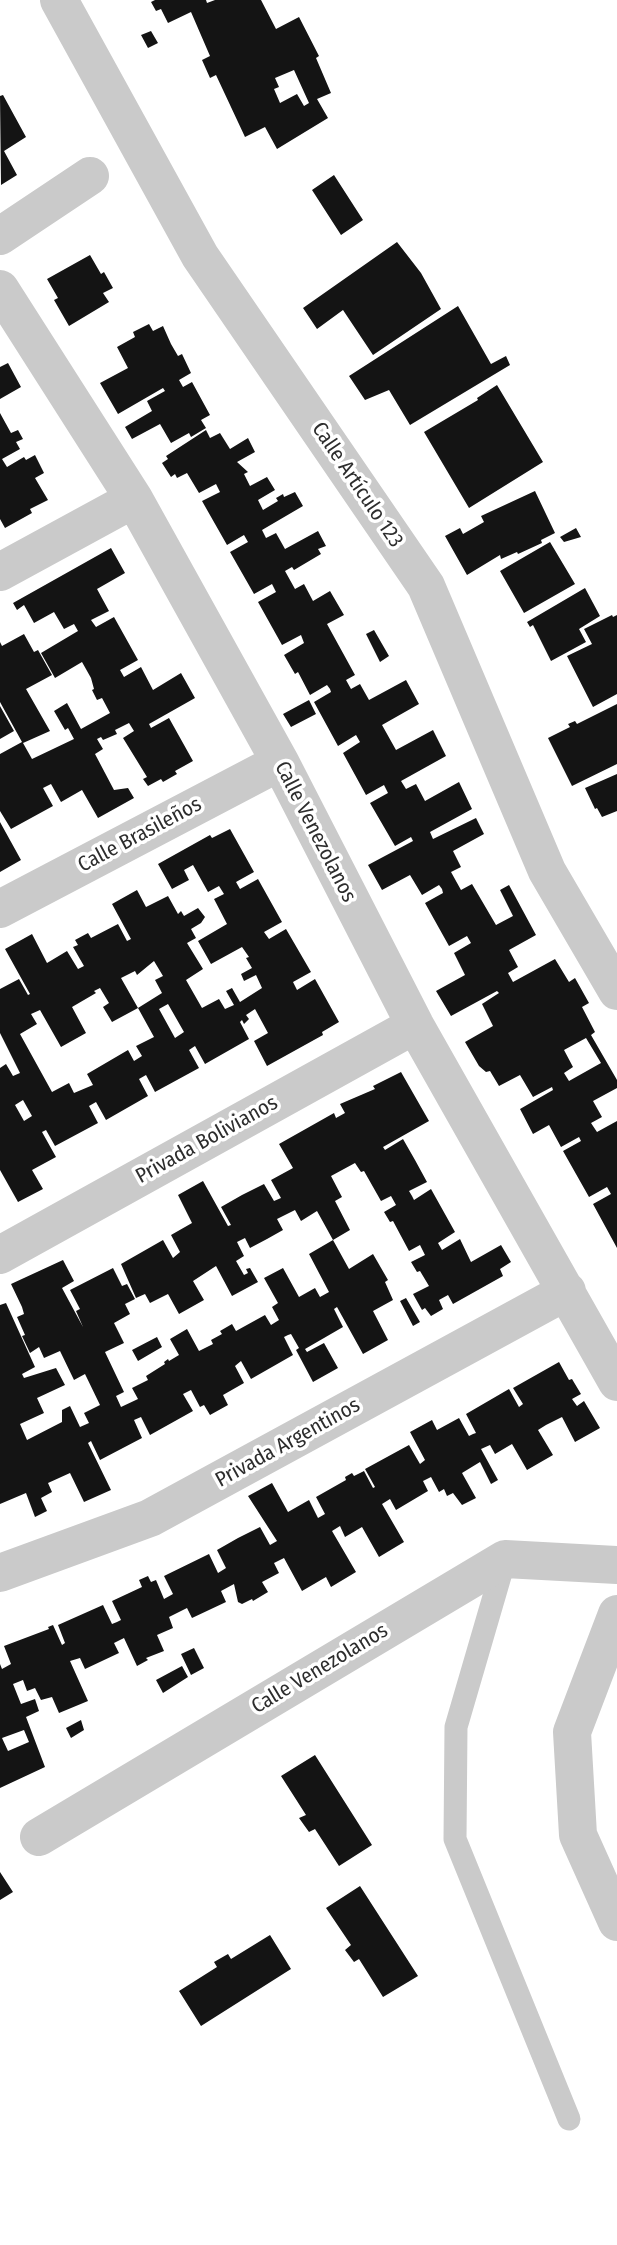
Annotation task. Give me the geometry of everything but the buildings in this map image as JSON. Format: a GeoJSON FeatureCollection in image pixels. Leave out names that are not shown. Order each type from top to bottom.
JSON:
{"type":"FeatureCollection","features":[{"type":"Feature","properties":{"kind":"street","name":"Calle Artículo 123"},"geometry":{"type":"LineString","coordinates":[[59,0],[200,256],[426,586],[547,871],[617,991]]}},
{"type":"Feature","properties":{"kind":"street"},"geometry":{"type":"LineString","coordinates":[[0,236],[90,176]]}},
{"type":"Feature","properties":{"kind":"street","name":"Calle Venezolanos"},"geometry":{"type":"LineString","coordinates":[[0,289],[134,499],[280,762],[415,1024],[617,1382]]}},
{"type":"Feature","properties":{"kind":"street"},"geometry":{"type":"LineString","coordinates":[[0,572],[134,499]]}},
{"type":"Feature","properties":{"kind":"street","name":"Calle Brasileños"},"geometry":{"type":"LineString","coordinates":[[0,909],[280,762]]}},
{"type":"Feature","properties":{"kind":"street","name":"Privada Bolivianos"},"geometry":{"type":"LineString","coordinates":[[0,1255],[415,1024]]}},
{"type":"Feature","properties":{"kind":"street","name":"Privada Argentinos"},"geometry":{"type":"LineString","coordinates":[[0,1573],[150,1518],[567,1291]]}},
{"type":"Feature","properties":{"kind":"street"},"geometry":{"type":"LineString","coordinates":[[505,1559],[617,1566]]}},
{"type":"Feature","properties":{"kind":"street","name":"Calle Venezolanos"},"geometry":{"type":"LineString","coordinates":[[39,1838],[505,1559]]}},
{"type":"Feature","properties":{"kind":"street"},"geometry":{"type":"LineString","coordinates":[[617,1614],[572,1732],[578,1835],[617,1922]]}},
{"type":"Feature","properties":{"kind":"lane"},"geometry":{"type":"LineString","coordinates":[[505,1559],[456,1727],[455,1839],[569,2119]]}}]}
